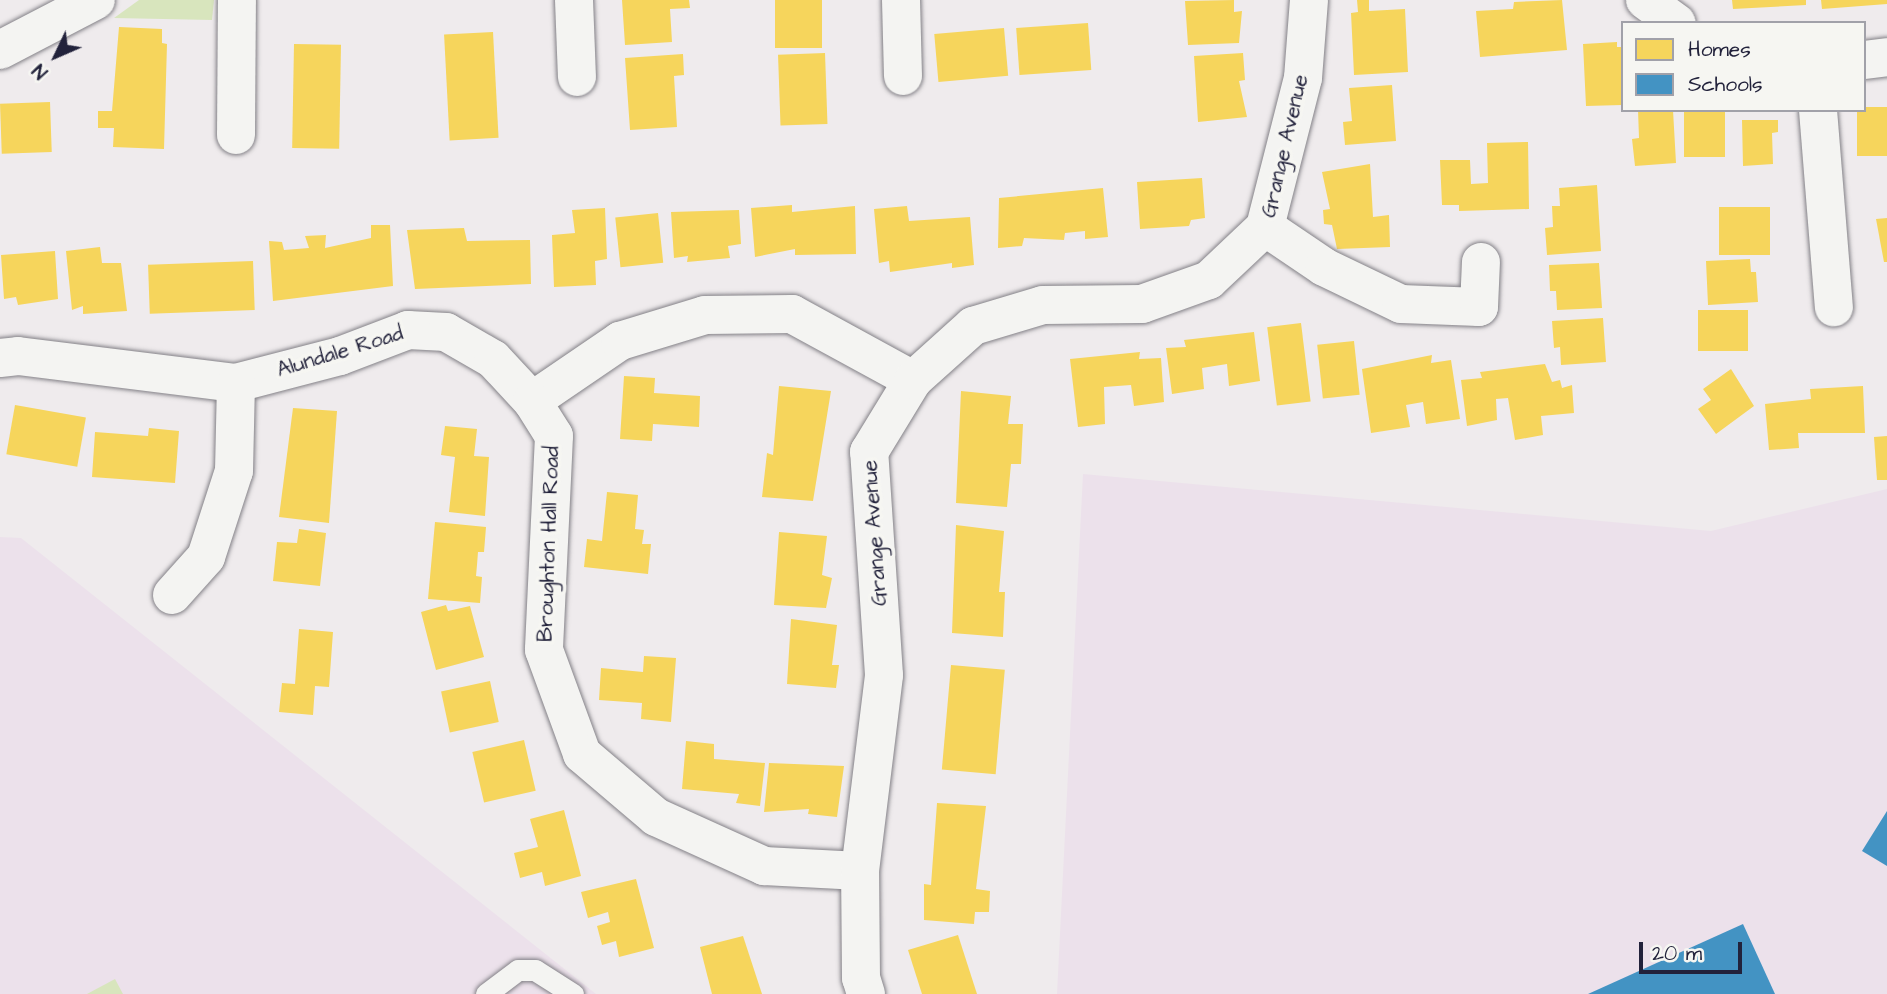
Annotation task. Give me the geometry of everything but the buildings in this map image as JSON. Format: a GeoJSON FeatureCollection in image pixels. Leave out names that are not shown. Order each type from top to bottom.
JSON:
{"type":"FeatureCollection","features":[{"type":"Feature","properties":{"kind":"street"},"geometry":{"type":"LineString","coordinates":[[3,46],[96,0]]}},
{"type":"Feature","properties":{"kind":"street"},"geometry":{"type":"LineString","coordinates":[[236,135],[237,0]]}},
{"type":"Feature","properties":{"kind":"street"},"geometry":{"type":"LineString","coordinates":[[574,0],[577,77]]}},
{"type":"Feature","properties":{"kind":"street"},"geometry":{"type":"LineString","coordinates":[[901,0],[903,76]]}},
{"type":"Feature","properties":{"kind":"street","name":"Grange Avenue"},"geometry":{"type":"LineString","coordinates":[[866,994],[860,978],[860,872],[884,676],[869,452],[913,380],[973,326],[1043,305],[1142,304],[1209,280],[1265,228],[1303,78],[1309,0]]}},
{"type":"Feature","properties":{"kind":"street"},"geometry":{"type":"LineString","coordinates":[[1646,0],[1674,21]]}},
{"type":"Feature","properties":{"kind":"street"},"geometry":{"type":"LineString","coordinates":[[1866,60],[1887,57]]}},
{"type":"Feature","properties":{"kind":"street"},"geometry":{"type":"LineString","coordinates":[[1818,112],[1834,307]]}},
{"type":"Feature","properties":{"kind":"street"},"geometry":{"type":"LineString","coordinates":[[1265,228],[1324,268],[1401,304],[1479,307],[1481,262]]}},
{"type":"Feature","properties":{"kind":"street"},"geometry":{"type":"LineString","coordinates":[[532,401],[620,341],[705,315],[792,314],[913,380]]}},
{"type":"Feature","properties":{"kind":"street","name":"Alundale Road"},"geometry":{"type":"LineString","coordinates":[[0,358],[18,356],[236,383],[340,356],[408,330],[446,332],[493,359],[532,401]]}},
{"type":"Feature","properties":{"kind":"street"},"geometry":{"type":"LineString","coordinates":[[172,595],[205,557],[234,471],[236,383]]}},
{"type":"Feature","properties":{"kind":"street","name":"Broughton Hall Road"},"geometry":{"type":"LineString","coordinates":[[532,401],[554,436],[544,650],[582,754],[656,817],[764,866],[860,872]]}},
{"type":"Feature","properties":{"kind":"lane"},"geometry":{"type":"LineString","coordinates":[[486,994],[518,970],[543,973],[573,994]]}},
{"type":"Feature","properties":{"kind":"shaded area"},"geometry":{"type":"Polygon","coordinates":[[[1083,474],[1711,531],[1887,489],[1887,994],[1057,994],[1083,474]]]}},
{"type":"Feature","properties":{"kind":"shaded area"},"geometry":{"type":"Polygon","coordinates":[[[0,537],[21,538],[596,994],[0,994],[0,537]]]}},
{"type":"Feature","properties":{"kind":"green space"},"geometry":{"type":"Polygon","coordinates":[[[139,0],[214,0],[212,20],[114,18],[139,0]]]}},
{"type":"Feature","properties":{"kind":"green space"},"geometry":{"type":"Polygon","coordinates":[[[115,979],[123,994],[87,994],[115,979]]]}}]}
